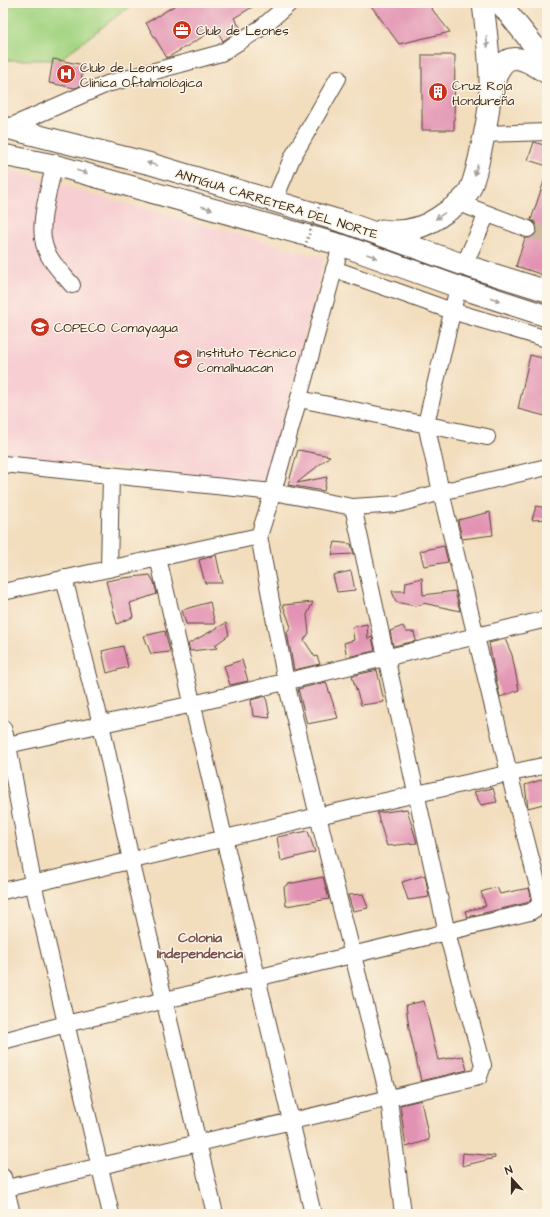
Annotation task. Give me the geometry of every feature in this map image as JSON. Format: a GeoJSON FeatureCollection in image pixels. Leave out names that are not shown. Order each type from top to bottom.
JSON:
{"type":"FeatureCollection","features":[{"type":"Feature","properties":{"kind":"main road"},"geometry":{"type":"LineString","coordinates":[[350,224],[395,232],[415,229],[435,220],[459,203],[469,191],[478,163],[488,120],[490,68],[483,3]]}},
{"type":"Feature","properties":{"kind":"main road"},"geometry":{"type":"LineString","coordinates":[[500,3],[547,62]]}},
{"type":"Feature","properties":{"kind":"main road"},"geometry":{"type":"LineString","coordinates":[[490,91],[499,69],[511,59],[519,58],[526,60],[547,73]]}},
{"type":"Feature","properties":{"kind":"main road","name":"ANTIGUA CARRETERA DEL NORTE"},"geometry":{"type":"LineString","coordinates":[[5,128],[151,164],[350,224],[464,265],[547,291]]}},
{"type":"Feature","properties":{"kind":"main road","name":"ANTIGUA CARRETERA DEL NORTE"},"geometry":{"type":"LineString","coordinates":[[3,155],[54,165],[341,245],[458,287],[547,316]]}},
{"type":"Feature","properties":{"kind":"street"},"geometry":{"type":"LineString","coordinates":[[5,128],[107,84],[222,53],[261,28],[290,3]]}},
{"type":"Feature","properties":{"kind":"street"},"geometry":{"type":"LineString","coordinates":[[274,202],[292,158],[338,78]]}},
{"type":"Feature","properties":{"kind":"street"},"geometry":{"type":"LineString","coordinates":[[485,134],[547,132]]}},
{"type":"Feature","properties":{"kind":"street"},"geometry":{"type":"LineString","coordinates":[[54,165],[42,223],[44,244],[52,261],[72,285]]}},
{"type":"Feature","properties":{"kind":"street"},"geometry":{"type":"LineString","coordinates":[[459,203],[528,229]]}},
{"type":"Feature","properties":{"kind":"street"},"geometry":{"type":"LineString","coordinates":[[464,265],[487,214]]}},
{"type":"Feature","properties":{"kind":"street"},"geometry":{"type":"LineString","coordinates":[[341,245],[273,492],[259,536],[286,682],[389,1099],[403,1214]]}},
{"type":"Feature","properties":{"kind":"street"},"geometry":{"type":"LineString","coordinates":[[334,269],[452,311],[547,339]]}},
{"type":"Feature","properties":{"kind":"street"},"geometry":{"type":"LineString","coordinates":[[3,1041],[66,1024],[447,933],[530,912],[538,907],[541,898],[509,773],[426,424],[458,287]]}},
{"type":"Feature","properties":{"kind":"street"},"geometry":{"type":"LineString","coordinates":[[298,399],[487,437]]}},
{"type":"Feature","properties":{"kind":"street"},"geometry":{"type":"LineString","coordinates":[[3,464],[273,492],[353,507],[398,504],[441,492],[547,468]]}},
{"type":"Feature","properties":{"kind":"street"},"geometry":{"type":"LineString","coordinates":[[109,568],[111,475]]}},
{"type":"Feature","properties":{"kind":"street"},"geometry":{"type":"LineString","coordinates":[[12,1214],[4,1185],[99,1167],[479,1078],[483,1065],[447,933],[353,507]]}},
{"type":"Feature","properties":{"kind":"street"},"geometry":{"type":"LineString","coordinates":[[3,592],[259,536]]}},
{"type":"Feature","properties":{"kind":"street"},"geometry":{"type":"LineString","coordinates":[[158,558],[313,1214]]}},
{"type":"Feature","properties":{"kind":"street"},"geometry":{"type":"LineString","coordinates":[[64,578],[101,724],[131,860],[215,1214]]}},
{"type":"Feature","properties":{"kind":"street"},"geometry":{"type":"LineString","coordinates":[[6,746],[193,704],[547,619]]}},
{"type":"Feature","properties":{"kind":"street"},"geometry":{"type":"LineString","coordinates":[[3,728],[33,883],[111,1214]]}},
{"type":"Feature","properties":{"kind":"street"},"geometry":{"type":"LineString","coordinates":[[3,891],[318,816],[547,765]]}},
{"type":"Feature","properties":{"kind":"path"},"geometry":{"type":"LineString","coordinates":[[306,246],[320,204]]}},
{"type":"Feature","properties":{"kind":"shaded area","name":"Instituto Técnico Comalhuacan"},"geometry":{"type":"Polygon","coordinates":[[[3,168],[108,199],[324,258],[266,482],[3,455],[3,168]]]}},
{"type":"Feature","properties":{"kind":"green space"},"geometry":{"type":"Polygon","coordinates":[[[3,3],[134,3],[59,60],[3,60],[3,3]]]}},
{"type":"Feature","properties":{"kind":"building","name":"Club de Leones"},"geometry":{"type":"Polygon","coordinates":[[[179,3],[259,3],[234,18],[241,29],[223,41],[216,29],[167,58],[146,23],[179,3]]]}},
{"type":"Feature","properties":{"kind":"building"},"geometry":{"type":"Polygon","coordinates":[[[369,3],[427,3],[450,32],[399,44],[369,3]]]}},
{"type":"Feature","properties":{"kind":"building","name":"Cruz Roja Hondureña"},"geometry":{"type":"Polygon","coordinates":[[[422,55],[455,55],[454,130],[422,130],[422,55]]]}},
{"type":"Feature","properties":{"kind":"building","name":"Club de Leones Clínica Oftalmológica"},"geometry":{"type":"Polygon","coordinates":[[[53,59],[84,65],[80,86],[75,88],[49,83],[53,59]]]}},
{"type":"Feature","properties":{"kind":"building"},"geometry":{"type":"Polygon","coordinates":[[[534,142],[547,146],[547,166],[528,160],[534,142]]]}},
{"type":"Feature","properties":{"kind":"building"},"geometry":{"type":"Polygon","coordinates":[[[545,178],[547,178],[547,264],[543,275],[516,266],[525,238],[534,237],[537,232],[536,223],[531,220],[545,178]]]}},
{"type":"Feature","properties":{"kind":"building"},"geometry":{"type":"Polygon","coordinates":[[[530,355],[547,359],[547,409],[545,416],[518,409],[530,355]]]}},
{"type":"Feature","properties":{"kind":"building"},"geometry":{"type":"Polygon","coordinates":[[[298,450],[330,456],[297,483],[327,477],[324,491],[288,485],[298,450]]]}},
{"type":"Feature","properties":{"kind":"building"},"geometry":{"type":"Polygon","coordinates":[[[536,506],[547,508],[547,519],[532,520],[536,506]]]}},
{"type":"Feature","properties":{"kind":"building"},"geometry":{"type":"Polygon","coordinates":[[[490,512],[493,535],[462,539],[458,520],[490,512]]]}},
{"type":"Feature","properties":{"kind":"building"},"geometry":{"type":"Polygon","coordinates":[[[335,542],[351,544],[354,554],[332,555],[335,542]]]}},
{"type":"Feature","properties":{"kind":"building"},"geometry":{"type":"Polygon","coordinates":[[[444,546],[448,562],[424,566],[420,551],[444,546]]]}},
{"type":"Feature","properties":{"kind":"building"},"geometry":{"type":"Polygon","coordinates":[[[216,555],[222,583],[205,583],[199,560],[216,555]]]}},
{"type":"Feature","properties":{"kind":"building"},"geometry":{"type":"Polygon","coordinates":[[[351,571],[355,590],[337,592],[333,575],[351,571]]]}},
{"type":"Feature","properties":{"kind":"building"},"geometry":{"type":"Polygon","coordinates":[[[150,575],[154,582],[157,594],[130,603],[133,617],[117,624],[106,581],[150,575]]]}},
{"type":"Feature","properties":{"kind":"building"},"geometry":{"type":"Polygon","coordinates":[[[422,578],[423,595],[455,591],[460,611],[423,603],[415,606],[396,602],[392,591],[405,591],[406,582],[422,578]]]}},
{"type":"Feature","properties":{"kind":"building"},"geometry":{"type":"Polygon","coordinates":[[[210,602],[215,624],[186,624],[182,610],[210,602]]]}},
{"type":"Feature","properties":{"kind":"building"},"geometry":{"type":"Polygon","coordinates":[[[313,602],[307,615],[309,633],[304,640],[315,657],[317,656],[320,664],[294,670],[287,633],[291,627],[283,605],[313,602]]]}},
{"type":"Feature","properties":{"kind":"building"},"geometry":{"type":"Polygon","coordinates":[[[226,623],[229,635],[215,645],[218,648],[190,651],[188,644],[226,623]]]}},
{"type":"Feature","properties":{"kind":"building"},"geometry":{"type":"Polygon","coordinates":[[[367,624],[368,639],[372,637],[375,651],[347,657],[344,643],[354,640],[352,627],[367,624]]]}},
{"type":"Feature","properties":{"kind":"building"},"geometry":{"type":"Polygon","coordinates":[[[403,626],[406,632],[414,632],[416,641],[393,646],[390,631],[403,626]]]}},
{"type":"Feature","properties":{"kind":"building"},"geometry":{"type":"Polygon","coordinates":[[[165,631],[170,652],[151,654],[144,636],[165,631]]]}},
{"type":"Feature","properties":{"kind":"building"},"geometry":{"type":"Polygon","coordinates":[[[505,639],[512,655],[519,690],[500,697],[489,643],[505,639]]]}},
{"type":"Feature","properties":{"kind":"building"},"geometry":{"type":"Polygon","coordinates":[[[123,646],[128,667],[107,673],[102,651],[123,646]]]}},
{"type":"Feature","properties":{"kind":"building"},"geometry":{"type":"Polygon","coordinates":[[[242,660],[248,681],[230,685],[224,666],[242,660]]]}},
{"type":"Feature","properties":{"kind":"building"},"geometry":{"type":"Polygon","coordinates":[[[377,670],[384,702],[361,705],[352,676],[377,670]]]}},
{"type":"Feature","properties":{"kind":"building"},"geometry":{"type":"Polygon","coordinates":[[[326,682],[338,718],[307,724],[298,689],[326,682]]]}},
{"type":"Feature","properties":{"kind":"building"},"geometry":{"type":"Polygon","coordinates":[[[266,696],[270,718],[253,716],[251,700],[266,696]]]}},
{"type":"Feature","properties":{"kind":"building"},"geometry":{"type":"Polygon","coordinates":[[[547,778],[547,803],[528,808],[525,785],[547,778]]]}},
{"type":"Feature","properties":{"kind":"building"},"geometry":{"type":"Polygon","coordinates":[[[493,788],[497,802],[481,805],[474,792],[493,788]]]}},
{"type":"Feature","properties":{"kind":"building"},"geometry":{"type":"Polygon","coordinates":[[[407,809],[417,843],[387,846],[377,813],[407,809]]]}},
{"type":"Feature","properties":{"kind":"building"},"geometry":{"type":"Polygon","coordinates":[[[308,831],[315,852],[281,861],[277,837],[308,831]]]}},
{"type":"Feature","properties":{"kind":"building"},"geometry":{"type":"Polygon","coordinates":[[[425,875],[429,897],[408,900],[402,882],[425,875]]]}},
{"type":"Feature","properties":{"kind":"building"},"geometry":{"type":"Polygon","coordinates":[[[323,877],[329,899],[286,906],[284,887],[288,884],[323,877]]]}},
{"type":"Feature","properties":{"kind":"building"},"geometry":{"type":"Polygon","coordinates":[[[497,887],[500,894],[529,888],[531,898],[530,901],[467,917],[465,911],[486,906],[481,892],[497,887]]]}},
{"type":"Feature","properties":{"kind":"building"},"geometry":{"type":"Polygon","coordinates":[[[363,894],[368,908],[353,911],[348,895],[363,894]]]}},
{"type":"Feature","properties":{"kind":"building"},"geometry":{"type":"Polygon","coordinates":[[[424,1001],[438,1060],[463,1056],[467,1070],[421,1081],[409,1028],[406,1005],[424,1001]]]}},
{"type":"Feature","properties":{"kind":"building"},"geometry":{"type":"Polygon","coordinates":[[[421,1100],[429,1140],[406,1147],[400,1105],[421,1100]]]}},
{"type":"Feature","properties":{"kind":"building"},"geometry":{"type":"Polygon","coordinates":[[[463,1153],[495,1156],[495,1158],[462,1166],[463,1153]]]}},
{"type":"Feature","properties":{"kind":"tunnel"},"geometry":{"type":"LineString","coordinates":[[528,229],[547,235]]}},
{"type":"Feature","properties":{"kind":"place","name":"Club de Leones"},"geometry":{"type":"Point","coordinates":[182,30]}},
{"type":"Feature","properties":{"kind":"place","name":"Club de Leones Clínica Oftalmológica"},"geometry":{"type":"Point","coordinates":[66,74]}},
{"type":"Feature","properties":{"kind":"place","name":"Cruz Roja Hondureña"},"geometry":{"type":"Point","coordinates":[438,92]}},
{"type":"Feature","properties":{"kind":"place","name":"COPECO Comayagua"},"geometry":{"type":"Point","coordinates":[40,327]}},
{"type":"Feature","properties":{"kind":"place","name":"Instituto Técnico Comalhuacan"},"geometry":{"type":"Point","coordinates":[183,359]}},
{"type":"Feature","properties":{"kind":"district","name":"Colonia Independencia"},"geometry":{"type":"Point","coordinates":[200,946]}}]}
